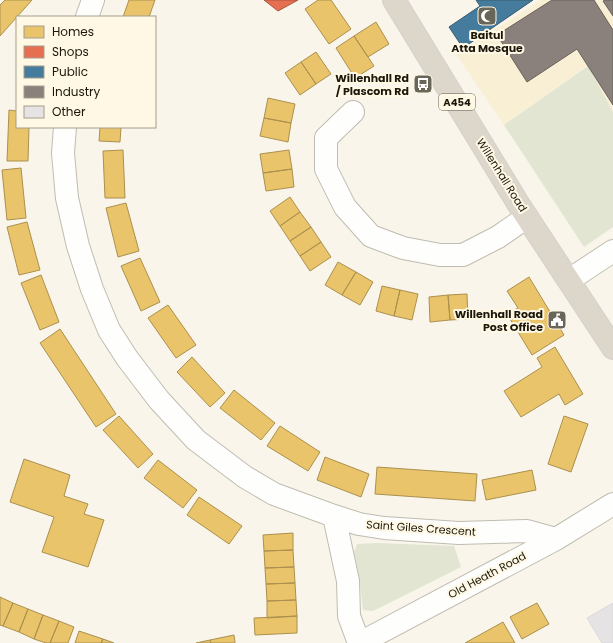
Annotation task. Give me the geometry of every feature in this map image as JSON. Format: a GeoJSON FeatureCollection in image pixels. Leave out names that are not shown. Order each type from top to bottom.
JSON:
{"type":"FeatureCollection","features":[{"type":"Feature","properties":{"kind":"highway","name":"Willenhall Road"},"geometry":{"type":"LineString","coordinates":[[394,0],[527,217],[613,348]]}},
{"type":"Feature","properties":{"kind":"street"},"geometry":{"type":"LineString","coordinates":[[87,16],[93,0]]}},
{"type":"Feature","properties":{"kind":"street"},"geometry":{"type":"LineString","coordinates":[[353,112],[326,138],[326,169],[345,207],[371,236],[403,248],[440,255],[463,256],[498,237],[527,217]]}},
{"type":"Feature","properties":{"kind":"street","name":"Saint Giles Crescent"},"geometry":{"type":"LineString","coordinates":[[65,128],[63,153],[67,198],[78,246],[92,289],[109,330],[142,379],[177,421],[196,440],[244,477],[274,494],[359,524],[384,528],[459,533],[527,531],[556,539]]}},
{"type":"Feature","properties":{"kind":"street"},"geometry":{"type":"LineString","coordinates":[[568,280],[613,251]]}},
{"type":"Feature","properties":{"kind":"street","name":"Old Heath Road"},"geometry":{"type":"LineString","coordinates":[[359,643],[556,539],[613,504]]}},
{"type":"Feature","properties":{"kind":"street"},"geometry":{"type":"LineString","coordinates":[[334,516],[348,581],[348,616],[359,643]]}},
{"type":"Feature","properties":{"kind":"shaded area"},"geometry":{"type":"Polygon","coordinates":[[[541,0],[613,0],[613,112],[587,66],[504,125],[456,54],[541,0]]]}},
{"type":"Feature","properties":{"kind":"green space"},"geometry":{"type":"Polygon","coordinates":[[[588,66],[613,112],[613,227],[584,247],[504,125],[588,66]]]}},
{"type":"Feature","properties":{"kind":"green space"},"geometry":{"type":"Polygon","coordinates":[[[376,543],[454,546],[461,567],[373,611],[363,610],[360,582],[354,552],[357,544],[376,543]]]}},
{"type":"Feature","properties":{"kind":"building: Homes"},"geometry":{"type":"Polygon","coordinates":[[[5,0],[32,0],[18,16],[16,16],[16,18],[0,36],[0,5],[5,0]]]}},
{"type":"Feature","properties":{"kind":"building: Homes"},"geometry":{"type":"Polygon","coordinates":[[[129,0],[155,0],[149,16],[123,16],[129,0]]]}},
{"type":"Feature","properties":{"kind":"building: Homes"},"geometry":{"type":"Polygon","coordinates":[[[318,0],[331,0],[351,29],[329,44],[305,9],[318,0]]]}},
{"type":"Feature","properties":{"kind":"building: Homes"},"geometry":{"type":"Polygon","coordinates":[[[376,22],[389,44],[368,57],[354,36],[376,22]]]}},
{"type":"Feature","properties":{"kind":"building: Homes"},"geometry":{"type":"Polygon","coordinates":[[[354,36],[374,66],[355,78],[336,48],[354,36]]]}},
{"type":"Feature","properties":{"kind":"building: Homes"},"geometry":{"type":"Polygon","coordinates":[[[316,52],[331,74],[316,84],[301,62],[316,52]]]}},
{"type":"Feature","properties":{"kind":"building: Homes"},"geometry":{"type":"Polygon","coordinates":[[[301,62],[316,84],[300,95],[285,73],[301,62]]]}},
{"type":"Feature","properties":{"kind":"building: Homes"},"geometry":{"type":"Polygon","coordinates":[[[268,98],[295,104],[291,123],[264,118],[268,98]]]}},
{"type":"Feature","properties":{"kind":"building: Homes"},"geometry":{"type":"Polygon","coordinates":[[[9,110],[16,111],[16,128],[29,128],[28,161],[7,161],[9,110]]]}},
{"type":"Feature","properties":{"kind":"building: Homes"},"geometry":{"type":"Polygon","coordinates":[[[264,118],[291,123],[288,142],[260,136],[264,118]]]}},
{"type":"Feature","properties":{"kind":"building: Homes"},"geometry":{"type":"Polygon","coordinates":[[[100,128],[121,128],[120,142],[99,141],[100,128]]]}},
{"type":"Feature","properties":{"kind":"building: Homes"},"geometry":{"type":"Polygon","coordinates":[[[123,150],[125,198],[105,198],[103,151],[123,150]]]}},
{"type":"Feature","properties":{"kind":"building: Homes"},"geometry":{"type":"Polygon","coordinates":[[[289,150],[292,169],[263,173],[260,154],[289,150]]]}},
{"type":"Feature","properties":{"kind":"building: Homes"},"geometry":{"type":"Polygon","coordinates":[[[21,168],[26,218],[7,220],[2,170],[21,168]]]}},
{"type":"Feature","properties":{"kind":"building: Homes"},"geometry":{"type":"Polygon","coordinates":[[[292,169],[294,187],[266,191],[263,173],[292,169]]]}},
{"type":"Feature","properties":{"kind":"building: Homes"},"geometry":{"type":"Polygon","coordinates":[[[290,197],[300,212],[280,226],[270,211],[290,197]]]}},
{"type":"Feature","properties":{"kind":"building: Homes"},"geometry":{"type":"Polygon","coordinates":[[[126,203],[139,251],[118,257],[106,208],[126,203]]]}},
{"type":"Feature","properties":{"kind":"building: Homes"},"geometry":{"type":"Polygon","coordinates":[[[300,212],[311,227],[290,241],[280,226],[300,212]]]}},
{"type":"Feature","properties":{"kind":"building: Homes"},"geometry":{"type":"Polygon","coordinates":[[[27,222],[40,270],[19,275],[7,227],[27,222]]]}},
{"type":"Feature","properties":{"kind":"building: Homes"},"geometry":{"type":"Polygon","coordinates":[[[311,227],[321,242],[300,256],[290,241],[311,227]]]}},
{"type":"Feature","properties":{"kind":"building: Homes"},"geometry":{"type":"Polygon","coordinates":[[[321,242],[331,257],[310,271],[300,256],[321,242]]]}},
{"type":"Feature","properties":{"kind":"building: Homes"},"geometry":{"type":"Polygon","coordinates":[[[140,258],[160,302],[141,311],[121,266],[140,258]]]}},
{"type":"Feature","properties":{"kind":"building: Homes"},"geometry":{"type":"Polygon","coordinates":[[[338,262],[356,272],[342,295],[325,285],[338,262]]]}},
{"type":"Feature","properties":{"kind":"building: Homes"},"geometry":{"type":"Polygon","coordinates":[[[356,272],[373,282],[360,305],[342,295],[356,272]]]}},
{"type":"Feature","properties":{"kind":"building: Homes"},"geometry":{"type":"Polygon","coordinates":[[[41,275],[59,322],[40,330],[21,283],[41,275]]]}},
{"type":"Feature","properties":{"kind":"building: Homes"},"geometry":{"type":"Polygon","coordinates":[[[529,277],[564,335],[532,355],[507,314],[518,308],[507,291],[529,277]]]}},
{"type":"Feature","properties":{"kind":"building: Homes"},"geometry":{"type":"Polygon","coordinates":[[[382,286],[400,290],[394,316],[376,311],[382,286]]]}},
{"type":"Feature","properties":{"kind":"building: Homes"},"geometry":{"type":"Polygon","coordinates":[[[400,290],[418,294],[412,320],[394,316],[400,290]]]}},
{"type":"Feature","properties":{"kind":"building: Homes"},"geometry":{"type":"Polygon","coordinates":[[[467,294],[468,319],[450,320],[448,295],[467,294]]]}},
{"type":"Feature","properties":{"kind":"building: Homes"},"geometry":{"type":"Polygon","coordinates":[[[448,295],[450,320],[430,322],[429,297],[448,295]]]}},
{"type":"Feature","properties":{"kind":"building: Homes"},"geometry":{"type":"Polygon","coordinates":[[[168,305],[196,345],[176,358],[148,318],[168,305]]]}},
{"type":"Feature","properties":{"kind":"building: Homes"},"geometry":{"type":"Polygon","coordinates":[[[60,329],[116,414],[96,427],[40,343],[60,329]]]}},
{"type":"Feature","properties":{"kind":"building: Homes"},"geometry":{"type":"Polygon","coordinates":[[[555,347],[583,394],[565,405],[559,394],[521,417],[504,391],[542,367],[537,358],[555,347]]]}},
{"type":"Feature","properties":{"kind":"building: Homes"},"geometry":{"type":"Polygon","coordinates":[[[192,357],[225,393],[210,407],[177,372],[192,357]]]}},
{"type":"Feature","properties":{"kind":"building: Homes"},"geometry":{"type":"Polygon","coordinates":[[[234,390],[275,423],[261,440],[220,408],[234,390]]]}},
{"type":"Feature","properties":{"kind":"building: Homes"},"geometry":{"type":"Polygon","coordinates":[[[119,416],[153,454],[138,468],[103,430],[119,416]]]}},
{"type":"Feature","properties":{"kind":"building: Homes"},"geometry":{"type":"Polygon","coordinates":[[[564,416],[588,424],[571,472],[548,464],[564,416]]]}},
{"type":"Feature","properties":{"kind":"building: Homes"},"geometry":{"type":"Polygon","coordinates":[[[280,426],[320,452],[308,471],[267,446],[280,426]]]}},
{"type":"Feature","properties":{"kind":"building: Homes"},"geometry":{"type":"Polygon","coordinates":[[[325,457],[369,474],[361,497],[317,480],[325,457]]]}},
{"type":"Feature","properties":{"kind":"building: Homes"},"geometry":{"type":"Polygon","coordinates":[[[24,459],[70,475],[64,496],[88,504],[84,514],[104,520],[88,567],[42,552],[54,517],[10,502],[24,459]]]}},
{"type":"Feature","properties":{"kind":"building: Homes"},"geometry":{"type":"Polygon","coordinates":[[[158,460],[197,490],[183,508],[144,478],[158,460]]]}},
{"type":"Feature","properties":{"kind":"building: Homes"},"geometry":{"type":"Polygon","coordinates":[[[377,467],[477,474],[475,501],[375,494],[377,467]]]}},
{"type":"Feature","properties":{"kind":"building: Homes"},"geometry":{"type":"Polygon","coordinates":[[[532,470],[536,490],[486,500],[482,480],[532,470]]]}},
{"type":"Feature","properties":{"kind":"building: Homes"},"geometry":{"type":"Polygon","coordinates":[[[199,497],[242,526],[229,544],[187,515],[199,497]]]}},
{"type":"Feature","properties":{"kind":"building: Homes"},"geometry":{"type":"Polygon","coordinates":[[[293,533],[293,550],[264,551],[263,535],[293,533]]]}},
{"type":"Feature","properties":{"kind":"building: Homes"},"geometry":{"type":"Polygon","coordinates":[[[293,550],[294,567],[265,568],[264,551],[293,550]]]}},
{"type":"Feature","properties":{"kind":"building: Homes"},"geometry":{"type":"Polygon","coordinates":[[[294,567],[295,583],[266,584],[265,568],[294,567]]]}},
{"type":"Feature","properties":{"kind":"building: Homes"},"geometry":{"type":"Polygon","coordinates":[[[295,583],[296,600],[267,601],[266,584],[295,583]]]}},
{"type":"Feature","properties":{"kind":"building: Homes"},"geometry":{"type":"Polygon","coordinates":[[[0,597],[13,603],[3,626],[0,625],[0,597]]]}},
{"type":"Feature","properties":{"kind":"building: Homes"},"geometry":{"type":"Polygon","coordinates":[[[296,600],[297,616],[267,618],[267,601],[296,600]]]}},
{"type":"Feature","properties":{"kind":"building: Homes"},"geometry":{"type":"Polygon","coordinates":[[[13,603],[28,609],[19,632],[3,626],[13,603]]]}},
{"type":"Feature","properties":{"kind":"building: Homes"},"geometry":{"type":"Polygon","coordinates":[[[537,603],[549,624],[522,639],[510,617],[537,603]]]}},
{"type":"Feature","properties":{"kind":"building: Homes"},"geometry":{"type":"Polygon","coordinates":[[[28,609],[43,615],[34,639],[19,632],[28,609]]]}},
{"type":"Feature","properties":{"kind":"building: Homes"},"geometry":{"type":"Polygon","coordinates":[[[43,615],[59,621],[50,643],[34,639],[43,615]]]}},
{"type":"Feature","properties":{"kind":"building: Homes"},"geometry":{"type":"Polygon","coordinates":[[[297,616],[297,633],[255,635],[254,618],[297,616]]]}},
{"type":"Feature","properties":{"kind":"building: Homes"},"geometry":{"type":"Polygon","coordinates":[[[59,621],[74,627],[68,643],[50,643],[59,621]]]}},
{"type":"Feature","properties":{"kind":"building: Homes"},"geometry":{"type":"Polygon","coordinates":[[[503,622],[515,643],[465,643],[503,622]]]}},
{"type":"Feature","properties":{"kind":"building: Homes"},"geometry":{"type":"Polygon","coordinates":[[[79,631],[103,639],[101,643],[75,643],[79,631]]]}},
{"type":"Feature","properties":{"kind":"building: Homes"},"geometry":{"type":"Polygon","coordinates":[[[234,635],[235,643],[211,643],[210,640],[234,635]]]}},
{"type":"Feature","properties":{"kind":"building: Homes"},"geometry":{"type":"Polygon","coordinates":[[[103,639],[114,643],[101,643],[103,639]]]}},
{"type":"Feature","properties":{"kind":"building: Homes"},"geometry":{"type":"Polygon","coordinates":[[[210,640],[211,643],[196,643],[210,640]]]}},
{"type":"Feature","properties":{"kind":"building: Shops"},"geometry":{"type":"Polygon","coordinates":[[[264,0],[298,0],[278,11],[264,0]]]}},
{"type":"Feature","properties":{"kind":"building: Public","name":"Baitul Atta Mosque"},"geometry":{"type":"Polygon","coordinates":[[[476,0],[533,0],[463,48],[449,27],[480,6],[476,0]]]}},
{"type":"Feature","properties":{"kind":"building: Industry"},"geometry":{"type":"Polygon","coordinates":[[[552,0],[594,0],[613,30],[613,105],[577,49],[527,82],[497,35],[552,0]]]}},
{"type":"Feature","properties":{"kind":"building: Industry"},"geometry":{"type":"Polygon","coordinates":[[[613,0],[613,16],[603,1],[613,0]]]}},
{"type":"Feature","properties":{"kind":"building: Other"},"geometry":{"type":"Polygon","coordinates":[[[613,603],[613,643],[602,643],[587,618],[613,603]]]}},
{"type":"Feature","properties":{"kind":"place","name":"Baitul Atta Mosque"},"geometry":{"type":"Point","coordinates":[487,16]}},
{"type":"Feature","properties":{"kind":"place","name":"Willenhall Rd / Plascom Rd"},"geometry":{"type":"Point","coordinates":[423,84]}},
{"type":"Feature","properties":{"kind":"place","name":"Willenhall Road Post Office"},"geometry":{"type":"Point","coordinates":[557,320]}}]}
